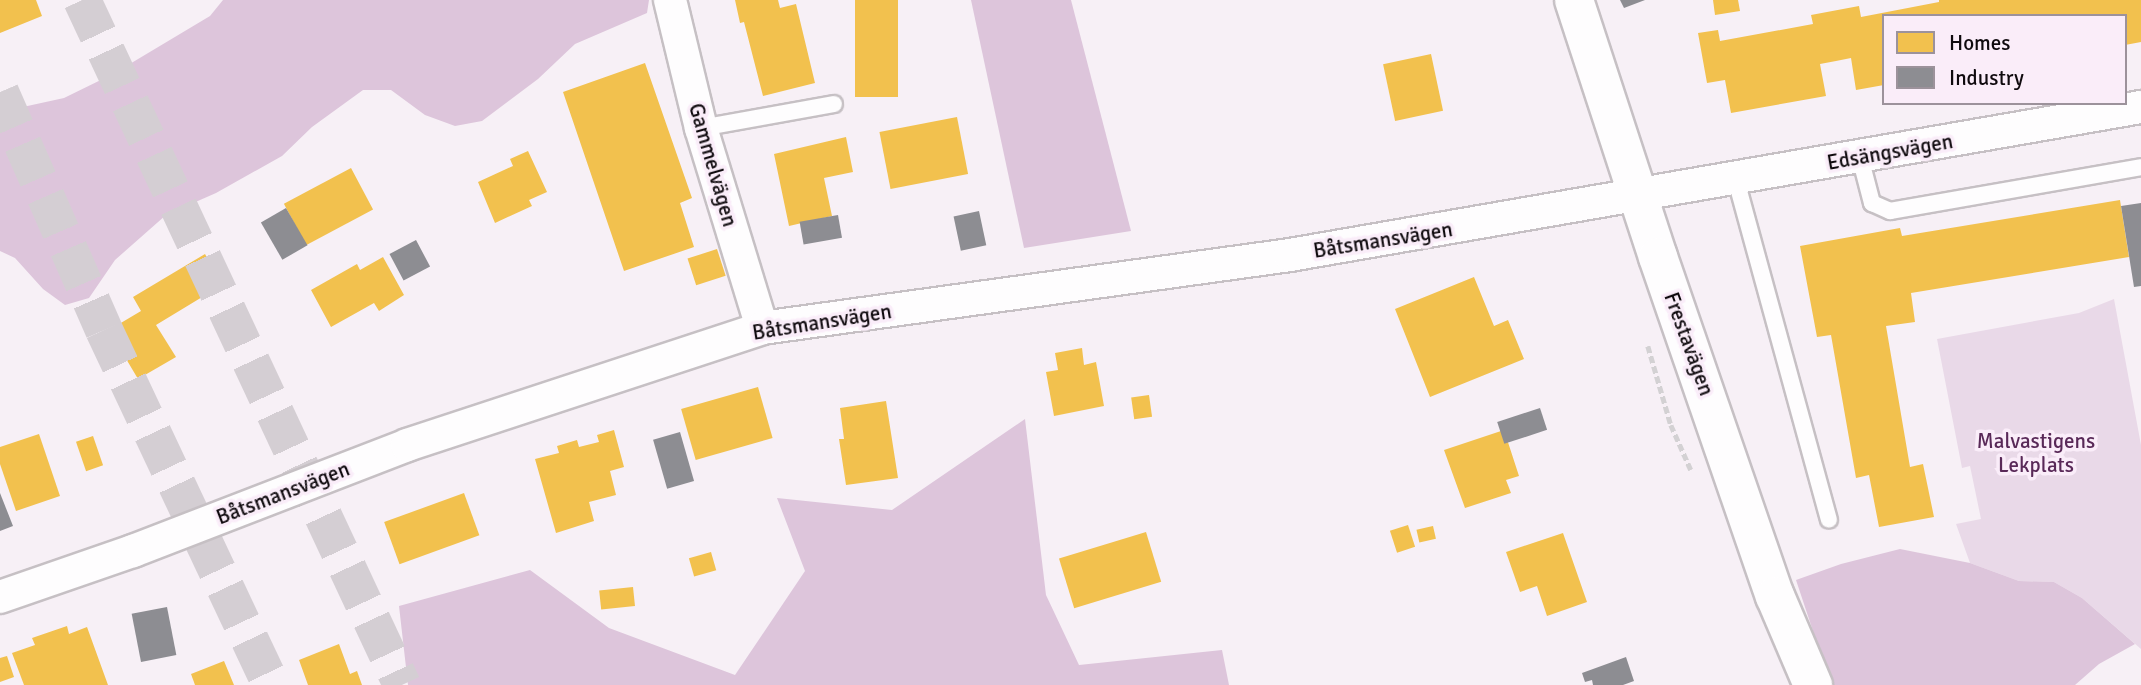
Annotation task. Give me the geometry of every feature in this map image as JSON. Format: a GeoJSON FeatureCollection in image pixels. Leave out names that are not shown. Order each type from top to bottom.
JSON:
{"type":"FeatureCollection","features":[{"type":"Feature","properties":{"kind":"street","name":"Gammelvägen"},"geometry":{"type":"LineString","coordinates":[[670,0],[701,128],[762,328]]}},
{"type":"Feature","properties":{"kind":"street","name":"Frestavägen"},"geometry":{"type":"LineString","coordinates":[[1574,0],[1775,596],[1813,685]]}},
{"type":"Feature","properties":{"kind":"street","name":"Edsängsvägen"},"geometry":{"type":"LineString","coordinates":[[1638,193],[1736,180],[2141,107]]}},
{"type":"Feature","properties":{"kind":"street","name":"Båtsmansvägen"},"geometry":{"type":"LineString","coordinates":[[0,597],[133,551],[407,446],[762,328],[1304,253],[1604,203],[1638,193]]}},
{"type":"Feature","properties":{"kind":"lane"},"geometry":{"type":"LineString","coordinates":[[701,128],[834,104]]}},
{"type":"Feature","properties":{"kind":"lane"},"geometry":{"type":"LineString","coordinates":[[1860,157],[1872,203],[1890,211],[2141,167]]}},
{"type":"Feature","properties":{"kind":"lane"},"geometry":{"type":"LineString","coordinates":[[1736,180],[1829,519]]}},
{"type":"Feature","properties":{"kind":"green space","name":"Malvastigens Lekplats"},"geometry":{"type":"Polygon","coordinates":[[[2114,299],[2141,445],[2141,649],[2082,598],[2054,582],[2019,581],[1970,563],[1956,524],[1981,519],[1970,466],[1962,468],[1937,339],[2079,313],[2114,299]]]}},
{"type":"Feature","properties":{"kind":"shaded area"},"geometry":{"type":"Polygon","coordinates":[[[223,0],[649,0],[647,13],[575,44],[538,79],[482,121],[455,126],[425,115],[391,90],[363,90],[312,127],[282,156],[216,193],[166,215],[115,260],[89,298],[65,305],[43,289],[15,258],[0,251],[0,112],[64,98],[113,74],[210,16],[223,0]]]}},
{"type":"Feature","properties":{"kind":"shaded area"},"geometry":{"type":"Polygon","coordinates":[[[971,0],[1071,0],[1131,231],[1024,248],[971,0]]]}},
{"type":"Feature","properties":{"kind":"shaded area"},"geometry":{"type":"Polygon","coordinates":[[[1025,419],[1046,595],[1079,665],[1222,650],[1229,685],[408,685],[399,606],[530,570],[609,628],[735,675],[805,571],[777,498],[892,510],[1025,419]]]}},
{"type":"Feature","properties":{"kind":"shaded area"},"geometry":{"type":"Polygon","coordinates":[[[1900,549],[1970,563],[2019,581],[2054,582],[2082,598],[2135,644],[2099,664],[2075,685],[1831,685],[1796,580],[1841,564],[1900,549]]]}},
{"type":"Feature","properties":{"kind":"building: Homes"},"geometry":{"type":"Polygon","coordinates":[[[0,0],[36,0],[42,16],[0,33],[0,0]]]}},
{"type":"Feature","properties":{"kind":"building: Homes"},"geometry":{"type":"Polygon","coordinates":[[[735,0],[778,0],[780,8],[796,4],[815,83],[763,96],[744,22],[740,23],[735,0]]]}},
{"type":"Feature","properties":{"kind":"building: Homes"},"geometry":{"type":"Polygon","coordinates":[[[855,0],[898,0],[898,97],[855,97],[855,0]]]}},
{"type":"Feature","properties":{"kind":"building: Homes"},"geometry":{"type":"Polygon","coordinates":[[[1713,0],[1738,0],[1740,11],[1715,15],[1713,0]]]}},
{"type":"Feature","properties":{"kind":"building: Homes"},"geometry":{"type":"Polygon","coordinates":[[[2141,0],[2141,42],[2127,45],[2127,14],[1882,14],[1882,85],[1856,90],[1851,58],[1820,64],[1826,96],[1731,113],[1725,80],[1707,83],[1698,33],[1718,30],[1720,41],[1813,24],[1811,15],[1859,6],[1861,17],[1939,2],[2141,0]]]}},
{"type":"Feature","properties":{"kind":"building: Homes"},"geometry":{"type":"Polygon","coordinates":[[[1431,54],[1443,111],[1395,121],[1383,64],[1431,54]]]}},
{"type":"Feature","properties":{"kind":"building: Homes"},"geometry":{"type":"Polygon","coordinates":[[[645,63],[692,198],[680,203],[694,247],[624,271],[563,92],[645,63]]]}},
{"type":"Feature","properties":{"kind":"building: Homes"},"geometry":{"type":"Polygon","coordinates":[[[957,117],[968,174],[891,189],[879,132],[957,117]]]}},
{"type":"Feature","properties":{"kind":"building: Homes"},"geometry":{"type":"Polygon","coordinates":[[[846,137],[853,172],[824,178],[832,216],[789,226],[774,154],[846,137]]]}},
{"type":"Feature","properties":{"kind":"building: Homes"},"geometry":{"type":"Polygon","coordinates":[[[528,151],[547,192],[529,200],[532,206],[495,223],[478,182],[513,166],[510,159],[528,151]]]}},
{"type":"Feature","properties":{"kind":"building: Homes"},"geometry":{"type":"Polygon","coordinates":[[[351,168],[373,209],[306,245],[284,204],[351,168]]]}},
{"type":"Feature","properties":{"kind":"building: Homes"},"geometry":{"type":"Polygon","coordinates":[[[2120,200],[2129,257],[1911,293],[1915,322],[1886,326],[1910,467],[1923,464],[1934,517],[1879,527],[1869,475],[1856,478],[1831,335],[1817,337],[1800,246],[1900,228],[1902,236],[2120,200]]]}},
{"type":"Feature","properties":{"kind":"building: Homes"},"geometry":{"type":"Polygon","coordinates":[[[717,249],[726,276],[696,285],[688,259],[717,249]]]}},
{"type":"Feature","properties":{"kind":"building: Homes"},"geometry":{"type":"Polygon","coordinates":[[[205,254],[222,285],[156,325],[176,357],[138,379],[109,330],[141,311],[133,297],[205,254]]]}},
{"type":"Feature","properties":{"kind":"building: Homes"},"geometry":{"type":"Polygon","coordinates":[[[383,257],[404,295],[379,311],[374,303],[331,327],[311,290],[357,264],[360,270],[383,257]]]}},
{"type":"Feature","properties":{"kind":"building: Homes"},"geometry":{"type":"Polygon","coordinates":[[[1474,277],[1494,326],[1508,320],[1524,359],[1430,397],[1395,309],[1474,277]]]}},
{"type":"Feature","properties":{"kind":"building: Homes"},"geometry":{"type":"Polygon","coordinates":[[[1082,348],[1084,365],[1096,362],[1104,406],[1054,416],[1046,372],[1058,370],[1055,353],[1082,348]]]}},
{"type":"Feature","properties":{"kind":"building: Homes"},"geometry":{"type":"Polygon","coordinates":[[[758,387],[773,438],[696,460],[681,409],[758,387]]]}},
{"type":"Feature","properties":{"kind":"building: Homes"},"geometry":{"type":"Polygon","coordinates":[[[1149,395],[1152,417],[1134,419],[1131,398],[1149,395]]]}},
{"type":"Feature","properties":{"kind":"building: Homes"},"geometry":{"type":"Polygon","coordinates":[[[886,401],[898,478],[846,485],[839,439],[844,439],[840,408],[886,401]]]}},
{"type":"Feature","properties":{"kind":"building: Homes"},"geometry":{"type":"Polygon","coordinates":[[[614,430],[624,467],[610,471],[616,495],[589,502],[594,521],[556,533],[535,459],[559,453],[557,446],[577,440],[579,447],[599,442],[597,435],[614,430]]]}},
{"type":"Feature","properties":{"kind":"building: Homes"},"geometry":{"type":"Polygon","coordinates":[[[1504,430],[1519,476],[1506,480],[1511,493],[1465,508],[1444,450],[1504,430]]]}},
{"type":"Feature","properties":{"kind":"building: Homes"},"geometry":{"type":"Polygon","coordinates":[[[39,434],[60,496],[16,511],[0,464],[0,447],[39,434]]]}},
{"type":"Feature","properties":{"kind":"building: Homes"},"geometry":{"type":"Polygon","coordinates":[[[93,436],[103,465],[86,471],[76,442],[93,436]]]}},
{"type":"Feature","properties":{"kind":"building: Homes"},"geometry":{"type":"Polygon","coordinates":[[[464,493],[479,535],[400,564],[384,522],[464,493]]]}},
{"type":"Feature","properties":{"kind":"building: Homes"},"geometry":{"type":"Polygon","coordinates":[[[1408,525],[1415,547],[1397,553],[1390,531],[1408,525]]]}},
{"type":"Feature","properties":{"kind":"building: Homes"},"geometry":{"type":"Polygon","coordinates":[[[1433,526],[1436,539],[1419,542],[1416,530],[1433,526]]]}},
{"type":"Feature","properties":{"kind":"building: Homes"},"geometry":{"type":"Polygon","coordinates":[[[1146,532],[1161,582],[1074,608],[1059,559],[1146,532]]]}},
{"type":"Feature","properties":{"kind":"building: Homes"},"geometry":{"type":"Polygon","coordinates":[[[1563,533],[1587,602],[1547,616],[1537,586],[1520,592],[1506,552],[1563,533]]]}},
{"type":"Feature","properties":{"kind":"building: Homes"},"geometry":{"type":"Polygon","coordinates":[[[711,552],[716,570],[694,577],[689,558],[711,552]]]}},
{"type":"Feature","properties":{"kind":"building: Homes"},"geometry":{"type":"Polygon","coordinates":[[[633,587],[635,606],[601,609],[599,591],[633,587]]]}},
{"type":"Feature","properties":{"kind":"building: Homes"},"geometry":{"type":"Polygon","coordinates":[[[67,626],[69,634],[87,627],[108,685],[24,685],[12,653],[35,645],[32,638],[67,626]]]}},
{"type":"Feature","properties":{"kind":"building: Homes"},"geometry":{"type":"Polygon","coordinates":[[[339,644],[350,674],[357,671],[362,685],[308,685],[299,660],[339,644]]]}},
{"type":"Feature","properties":{"kind":"building: Homes"},"geometry":{"type":"Polygon","coordinates":[[[7,656],[14,677],[0,682],[0,658],[7,656]]]}},
{"type":"Feature","properties":{"kind":"building: Homes"},"geometry":{"type":"Polygon","coordinates":[[[224,661],[234,685],[195,685],[191,674],[224,661]]]}},
{"type":"Feature","properties":{"kind":"building: Industry"},"geometry":{"type":"Polygon","coordinates":[[[1620,0],[1645,0],[1624,8],[1620,0]]]}},
{"type":"Feature","properties":{"kind":"building: Industry"},"geometry":{"type":"Polygon","coordinates":[[[2141,203],[2141,286],[2134,287],[2121,206],[2141,203]]]}},
{"type":"Feature","properties":{"kind":"building: Industry"},"geometry":{"type":"Polygon","coordinates":[[[286,208],[308,245],[282,260],[261,223],[286,208]]]}},
{"type":"Feature","properties":{"kind":"building: Industry"},"geometry":{"type":"Polygon","coordinates":[[[979,211],[986,245],[961,251],[954,216],[979,211]]]}},
{"type":"Feature","properties":{"kind":"building: Industry"},"geometry":{"type":"Polygon","coordinates":[[[838,215],[842,238],[804,244],[800,222],[838,215]]]}},
{"type":"Feature","properties":{"kind":"building: Industry"},"geometry":{"type":"Polygon","coordinates":[[[416,240],[430,266],[404,281],[390,254],[416,240]]]}},
{"type":"Feature","properties":{"kind":"building: Industry"},"geometry":{"type":"Polygon","coordinates":[[[1540,408],[1547,430],[1504,444],[1497,422],[1540,408]]]}},
{"type":"Feature","properties":{"kind":"building: Industry"},"geometry":{"type":"Polygon","coordinates":[[[680,432],[694,481],[667,489],[653,440],[680,432]]]}},
{"type":"Feature","properties":{"kind":"building: Industry"},"geometry":{"type":"Polygon","coordinates":[[[0,493],[13,526],[0,531],[0,493]]]}},
{"type":"Feature","properties":{"kind":"building: Industry"},"geometry":{"type":"Polygon","coordinates":[[[167,607],[176,655],[141,662],[132,614],[167,607]]]}},
{"type":"Feature","properties":{"kind":"building: Industry"},"geometry":{"type":"Polygon","coordinates":[[[1626,657],[1634,681],[1623,685],[1593,685],[1592,680],[1585,682],[1582,673],[1626,657]]]}},
{"type":"Feature","properties":{"kind":"tunnel"},"geometry":{"type":"LineString","coordinates":[[82,0],[402,685]]}},
{"type":"Feature","properties":{"kind":"tunnel"},"geometry":{"type":"LineString","coordinates":[[0,92],[104,330],[271,685]]}}]}
